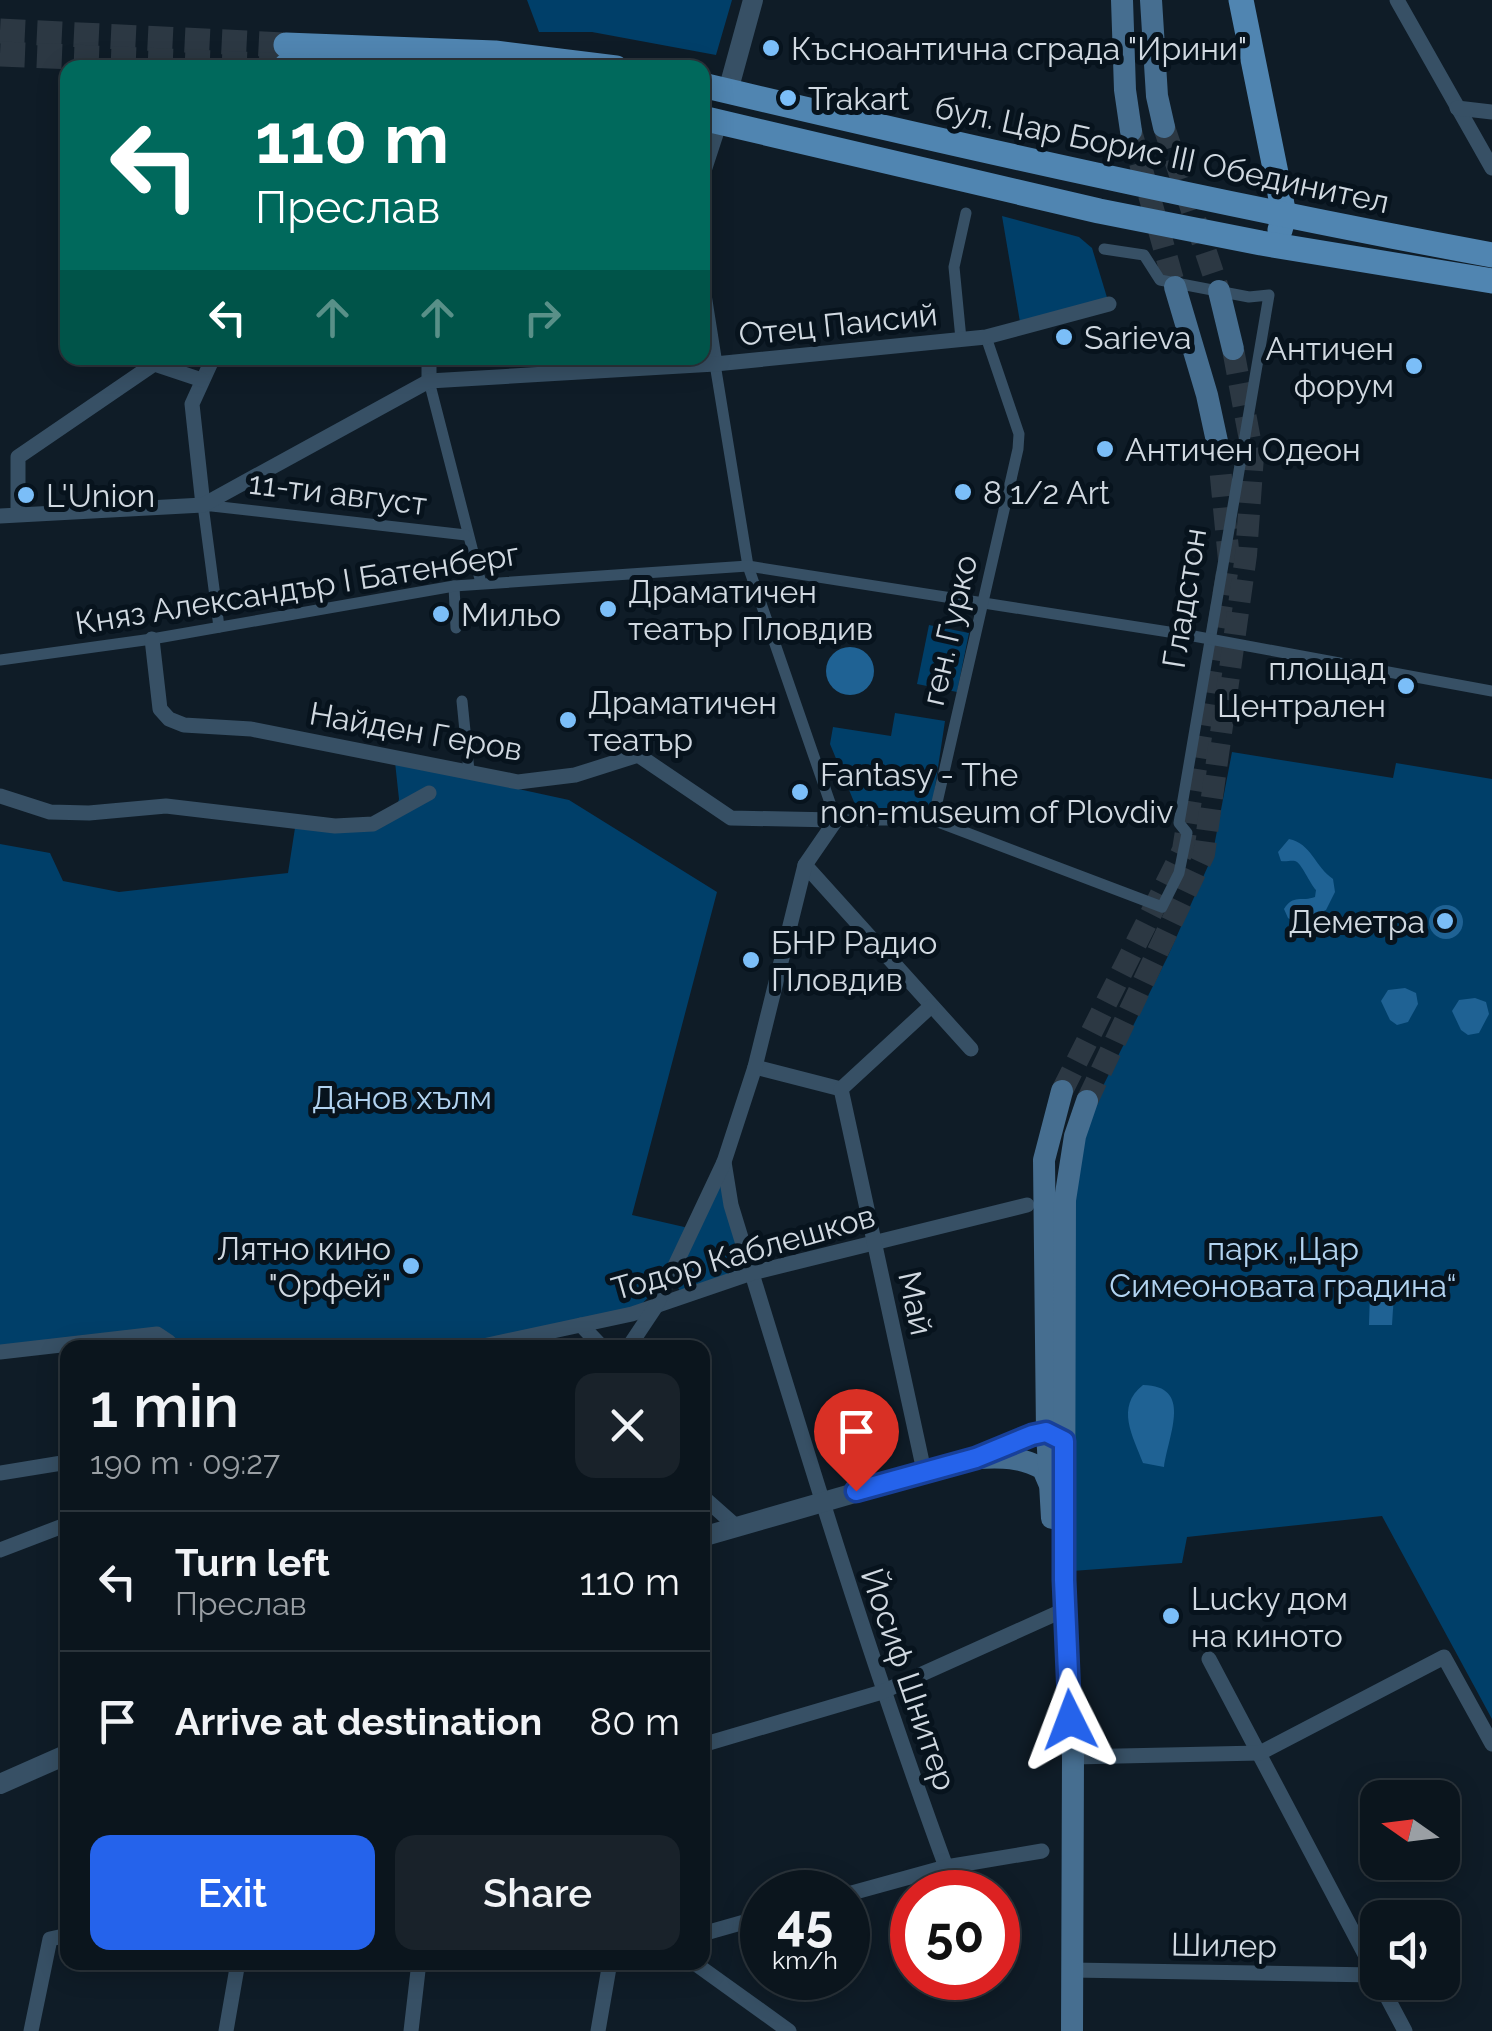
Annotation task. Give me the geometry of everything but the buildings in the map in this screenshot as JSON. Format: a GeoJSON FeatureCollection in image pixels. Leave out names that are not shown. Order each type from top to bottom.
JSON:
{"type":"FeatureCollection","features":[{"type":"Feature","properties":{"kind":"main road"},"geometry":{"type":"LineString","coordinates":[[1122,0],[1125,90],[1131,131]]}},
{"type":"Feature","properties":{"kind":"main road"},"geometry":{"type":"LineString","coordinates":[[1151,0],[1157,96],[1164,127]]}},
{"type":"Feature","properties":{"kind":"main road"},"geometry":{"type":"LineString","coordinates":[[1241,0],[1284,216],[1280,231],[1261,243]]}},
{"type":"Feature","properties":{"kind":"main road"},"geometry":{"type":"LineString","coordinates":[[286,55],[496,53],[552,60]]}},
{"type":"Feature","properties":{"kind":"main road","name":"бул. Цар Борис III Обединител"},"geometry":{"type":"LineString","coordinates":[[715,88],[1001,155],[1492,256]]}},
{"type":"Feature","properties":{"kind":"main road","name":"бул. Цар Борис III Обединител"},"geometry":{"type":"LineString","coordinates":[[711,120],[1100,212],[1492,281]]}},
{"type":"Feature","properties":{"kind":"main road"},"geometry":{"type":"LineString","coordinates":[[1175,287],[1218,446]]}},
{"type":"Feature","properties":{"kind":"main road"},"geometry":{"type":"LineString","coordinates":[[1219,292],[1233,349]]}},
{"type":"Feature","properties":{"kind":"main road"},"geometry":{"type":"LineString","coordinates":[[1062,1091],[1044,1160],[1072,1758],[1072,2031]]}},
{"type":"Feature","properties":{"kind":"main road"},"geometry":{"type":"LineString","coordinates":[[1064,1580],[1049,1484],[1055,1437],[1065,1200],[1075,1136],[1087,1102]]}},
{"type":"Feature","properties":{"kind":"main road"},"geometry":{"type":"LineString","coordinates":[[976,1458],[1012,1456],[1025,1460],[1042,1469],[1049,1484]]}},
{"type":"Feature","properties":{"kind":"street"},"geometry":{"type":"LineString","coordinates":[[715,88],[753,0]]}},
{"type":"Feature","properties":{"kind":"street"},"geometry":{"type":"LineString","coordinates":[[1397,0],[1492,168]]}},
{"type":"Feature","properties":{"kind":"street"},"geometry":{"type":"LineString","coordinates":[[1457,108],[1492,112]]}},
{"type":"Feature","properties":{"kind":"street"},"geometry":{"type":"LineString","coordinates":[[962,339],[954,268],[966,213]]}},
{"type":"Feature","properties":{"kind":"street","name":"Гладстон"},"geometry":{"type":"LineString","coordinates":[[932,820],[1162,906],[1179,874],[1187,833],[1179,822],[1269,295],[1249,297],[1160,280],[1144,255],[1104,249]]}},
{"type":"Feature","properties":{"kind":"street","name":"Отец Паисий"},"geometry":{"type":"LineString","coordinates":[[710,364],[986,337],[1109,304]]}},
{"type":"Feature","properties":{"kind":"street"},"geometry":{"type":"LineString","coordinates":[[710,329],[748,566],[836,820]]}},
{"type":"Feature","properties":{"kind":"street","name":"ген. Гурко"},"geometry":{"type":"LineString","coordinates":[[932,820],[1018,449],[1019,434],[986,337]]}},
{"type":"Feature","properties":{"kind":"street"},"geometry":{"type":"LineString","coordinates":[[18,514],[18,457],[153,365]]}},
{"type":"Feature","properties":{"kind":"street"},"geometry":{"type":"LineString","coordinates":[[157,365],[202,380]]}},
{"type":"Feature","properties":{"kind":"street"},"geometry":{"type":"LineString","coordinates":[[210,365],[192,404],[219,627]]}},
{"type":"Feature","properties":{"kind":"street"},"geometry":{"type":"LineString","coordinates":[[429,365],[429,381],[480,583]]}},
{"type":"Feature","properties":{"kind":"street","name":"Отец Паисий"},"geometry":{"type":"LineString","coordinates":[[0,516],[203,505],[429,381],[699,365]]}},
{"type":"Feature","properties":{"kind":"street","name":"11-ти август"},"geometry":{"type":"LineString","coordinates":[[203,505],[466,536]]}},
{"type":"Feature","properties":{"kind":"street","name":"Княз Александър I Батенберг"},"geometry":{"type":"LineString","coordinates":[[0,660],[152,639],[454,586],[748,566],[1210,639],[1492,691]]}},
{"type":"Feature","properties":{"kind":"street"},"geometry":{"type":"LineString","coordinates":[[454,586],[456,628]]}},
{"type":"Feature","properties":{"kind":"street","name":"Найден Геров"},"geometry":{"type":"LineString","coordinates":[[152,639],[160,710],[184,725],[252,729],[518,782],[575,776],[638,756],[731,818],[836,820]]}},
{"type":"Feature","properties":{"kind":"street"},"geometry":{"type":"LineString","coordinates":[[462,701],[469,771]]}},
{"type":"Feature","properties":{"kind":"street"},"geometry":{"type":"LineString","coordinates":[[0,796],[50,812],[89,813],[166,806],[335,826],[373,824],[429,794]]}},
{"type":"Feature","properties":{"kind":"street"},"geometry":{"type":"LineString","coordinates":[[836,820],[932,820]]}},
{"type":"Feature","properties":{"kind":"street"},"geometry":{"type":"LineString","coordinates":[[633,1340],[656,1306],[724,1162],[755,1067],[805,865],[836,820]]}},
{"type":"Feature","properties":{"kind":"street"},"geometry":{"type":"LineString","coordinates":[[805,865],[971,1049]]}},
{"type":"Feature","properties":{"kind":"street"},"geometry":{"type":"LineString","coordinates":[[755,1067],[841,1089],[930,1007]]}},
{"type":"Feature","properties":{"kind":"street","name":"Май"},"geometry":{"type":"LineString","coordinates":[[841,1089],[924,1471]]}},
{"type":"Feature","properties":{"kind":"street","name":"Йосиф Шнитер"},"geometry":{"type":"LineString","coordinates":[[724,1162],[731,1205],[821,1500],[882,1692],[946,1867]]}},
{"type":"Feature","properties":{"kind":"street","name":"Тодор Каблешков"},"geometry":{"type":"LineString","coordinates":[[511,1340],[656,1306],[752,1272],[1027,1205]]}},
{"type":"Feature","properties":{"kind":"street"},"geometry":{"type":"LineString","coordinates":[[581,1325],[596,1340]]}},
{"type":"Feature","properties":{"kind":"street"},"geometry":{"type":"LineString","coordinates":[[105,1340],[157,1334],[166,1340]]}},
{"type":"Feature","properties":{"kind":"street"},"geometry":{"type":"LineString","coordinates":[[0,1352],[60,1345]]}},
{"type":"Feature","properties":{"kind":"street"},"geometry":{"type":"LineString","coordinates":[[710,1535],[976,1458],[1032,1435],[1055,1437]]}},
{"type":"Feature","properties":{"kind":"street"},"geometry":{"type":"LineString","coordinates":[[0,1473],[60,1463]]}},
{"type":"Feature","properties":{"kind":"street"},"geometry":{"type":"LineString","coordinates":[[710,1503],[737,1528]]}},
{"type":"Feature","properties":{"kind":"street"},"geometry":{"type":"LineString","coordinates":[[0,1550],[60,1527]]}},
{"type":"Feature","properties":{"kind":"street"},"geometry":{"type":"LineString","coordinates":[[710,1743],[882,1692],[1064,1610]]}},
{"type":"Feature","properties":{"kind":"street"},"geometry":{"type":"LineString","coordinates":[[1072,1758],[1260,1753],[1444,1657],[1492,1744]]}},
{"type":"Feature","properties":{"kind":"street"},"geometry":{"type":"LineString","coordinates":[[1209,1659],[1360,1946]]}},
{"type":"Feature","properties":{"kind":"street"},"geometry":{"type":"LineString","coordinates":[[0,1784],[60,1758]]}},
{"type":"Feature","properties":{"kind":"street"},"geometry":{"type":"LineString","coordinates":[[870,1888],[946,1867],[1042,1851]]}},
{"type":"Feature","properties":{"kind":"street"},"geometry":{"type":"LineString","coordinates":[[710,1932],[740,1923]]}},
{"type":"Feature","properties":{"kind":"street"},"geometry":{"type":"LineString","coordinates":[[31,2031],[50,1939],[60,1937]]}},
{"type":"Feature","properties":{"kind":"street"},"geometry":{"type":"LineString","coordinates":[[226,2031],[237,1970]]}},
{"type":"Feature","properties":{"kind":"street"},"geometry":{"type":"LineString","coordinates":[[411,2031],[418,1970]]}},
{"type":"Feature","properties":{"kind":"street"},"geometry":{"type":"LineString","coordinates":[[598,2031],[609,1970]]}},
{"type":"Feature","properties":{"kind":"street"},"geometry":{"type":"LineString","coordinates":[[704,1970],[774,2026],[790,2031]]}},
{"type":"Feature","properties":{"kind":"street","name":"Шилер"},"geometry":{"type":"LineString","coordinates":[[1071,1970],[1360,1978]]}},
{"type":"Feature","properties":{"kind":"street"},"geometry":{"type":"LineString","coordinates":[[1388,2000],[1405,2031]]}},
{"type":"Feature","properties":{"kind":"green space"},"geometry":{"type":"Polygon","coordinates":[[[527,0],[732,0],[716,55],[592,32],[539,32],[527,0]]]}},
{"type":"Feature","properties":{"kind":"green space"},"geometry":{"type":"Polygon","coordinates":[[[1002,216],[1079,237],[1092,248],[1109,304],[1021,328],[1002,216]]]}},
{"type":"Feature","properties":{"kind":"green space"},"geometry":{"type":"Polygon","coordinates":[[[929,625],[969,633],[957,692],[917,684],[929,625]]]}},
{"type":"Feature","properties":{"kind":"green space"},"geometry":{"type":"Polygon","coordinates":[[[895,713],[945,721],[931,814],[859,814],[830,744],[833,727],[891,736],[895,713]]]}},
{"type":"Feature","properties":{"kind":"green space","name":"парк „Цар Симеоновата градина“"},"geometry":{"type":"Polygon","coordinates":[[[1232,752],[1393,778],[1396,763],[1492,779],[1492,1719],[1382,1516],[1187,1537],[1182,1563],[1072,1571],[1071,1368],[1077,1165],[1093,1106],[1212,857],[1232,752]]]}},
{"type":"Feature","properties":{"kind":"green space","name":"Данов хълм"},"geometry":{"type":"Polygon","coordinates":[[[395,762],[569,800],[717,892],[632,1215],[693,1229],[724,1165],[752,1273],[683,1297],[671,1274],[632,1314],[508,1340],[60,1340],[60,1350],[0,1356],[0,844],[50,853],[63,881],[119,892],[288,873],[295,828],[394,817],[399,799],[395,762]]]}},
{"type":"Feature","properties":{"kind":"shaded area"},"geometry":{"type":"Polygon","coordinates":[[[850,647],[867,654],[874,671],[867,688],[850,695],[833,688],[826,671],[833,654],[850,647]]]}},
{"type":"Feature","properties":{"kind":"shaded area"},"geometry":{"type":"Polygon","coordinates":[[[1289,839],[1308,850],[1333,879],[1335,892],[1326,910],[1296,923],[1288,918],[1284,909],[1287,904],[1315,897],[1316,890],[1297,862],[1281,861],[1278,852],[1289,839]]]}},
{"type":"Feature","properties":{"kind":"shaded area"},"geometry":{"type":"Polygon","coordinates":[[[1446,905],[1458,910],[1463,922],[1458,934],[1446,939],[1434,934],[1429,922],[1434,910],[1446,905]]]}},
{"type":"Feature","properties":{"kind":"shaded area"},"geometry":{"type":"Polygon","coordinates":[[[1405,988],[1416,993],[1418,1004],[1408,1022],[1397,1025],[1390,1020],[1381,1001],[1388,990],[1405,988]]]}},
{"type":"Feature","properties":{"kind":"shaded area"},"geometry":{"type":"Polygon","coordinates":[[[1475,998],[1486,1002],[1489,1014],[1479,1033],[1468,1035],[1461,1030],[1452,1011],[1459,1000],[1475,998]]]}},
{"type":"Feature","properties":{"kind":"shaded area"},"geometry":{"type":"Polygon","coordinates":[[[1370,1292],[1394,1294],[1392,1325],[1369,1325],[1370,1292]]]}},
{"type":"Feature","properties":{"kind":"shaded area"},"geometry":{"type":"Polygon","coordinates":[[[1143,1385],[1158,1387],[1173,1402],[1173,1426],[1164,1467],[1143,1463],[1131,1432],[1130,1403],[1143,1385]]]}},
{"type":"Feature","properties":{"kind":"tunnel"},"geometry":{"type":"LineString","coordinates":[[0,31],[286,45]]}},
{"type":"Feature","properties":{"kind":"tunnel"},"geometry":{"type":"LineString","coordinates":[[0,54],[143,60]]}},
{"type":"Feature","properties":{"kind":"tunnel"},"geometry":{"type":"LineString","coordinates":[[1164,127],[1219,291]]}},
{"type":"Feature","properties":{"kind":"tunnel"},"geometry":{"type":"LineString","coordinates":[[1131,131],[1175,287]]}},
{"type":"Feature","properties":{"kind":"tunnel"},"geometry":{"type":"LineString","coordinates":[[1087,1101],[1204,854],[1246,555],[1253,456],[1233,349]]}},
{"type":"Feature","properties":{"kind":"tunnel"},"geometry":{"type":"LineString","coordinates":[[1062,1091],[1183,850],[1229,560],[1218,446]]}},
{"type":"Feature","properties":{"kind":"place","name":"Късноантична сграда \"Ирини\""},"geometry":{"type":"Point","coordinates":[771,48]}},
{"type":"Feature","properties":{"kind":"place","name":"Trakart"},"geometry":{"type":"Point","coordinates":[788,98]}},
{"type":"Feature","properties":{"kind":"place","name":"Sarieva"},"geometry":{"type":"Point","coordinates":[1064,337]}},
{"type":"Feature","properties":{"kind":"place","name":"Античен форум"},"geometry":{"type":"Point","coordinates":[1414,366]}},
{"type":"Feature","properties":{"kind":"place","name":"Античен Одеон"},"geometry":{"type":"Point","coordinates":[1105,449]}},
{"type":"Feature","properties":{"kind":"place","name":"8 1/2 Art"},"geometry":{"type":"Point","coordinates":[963,492]}},
{"type":"Feature","properties":{"kind":"place","name":"L'Union"},"geometry":{"type":"Point","coordinates":[26,495]}},
{"type":"Feature","properties":{"kind":"place","name":"Драматичен театър Пловдив"},"geometry":{"type":"Point","coordinates":[608,609]}},
{"type":"Feature","properties":{"kind":"place","name":"Мильо"},"geometry":{"type":"Point","coordinates":[441,614]}},
{"type":"Feature","properties":{"kind":"place","name":"площад Централен"},"geometry":{"type":"Point","coordinates":[1406,686]}},
{"type":"Feature","properties":{"kind":"place","name":"Драматичен театър"},"geometry":{"type":"Point","coordinates":[568,720]}},
{"type":"Feature","properties":{"kind":"place","name":"Fantasy - The non-museum of Plovdiv"},"geometry":{"type":"Point","coordinates":[800,792]}},
{"type":"Feature","properties":{"kind":"place","name":"Деметра"},"geometry":{"type":"Point","coordinates":[1445,921]}},
{"type":"Feature","properties":{"kind":"place","name":"БНР Радио Пловдив"},"geometry":{"type":"Point","coordinates":[751,960]}},
{"type":"Feature","properties":{"kind":"place","name":"Лятно кино \"Орфей\""},"geometry":{"type":"Point","coordinates":[411,1266]}},
{"type":"Feature","properties":{"kind":"place","name":"Lucky дом на киното"},"geometry":{"type":"Point","coordinates":[1171,1616]}},
{"type":"Feature","properties":{"kind":"route"},"geometry":{"type":"LineString","coordinates":[[856,1491],[976,1458],[1032,1435],[1046,1432],[1064,1441],[1070,1720]]}}]}
